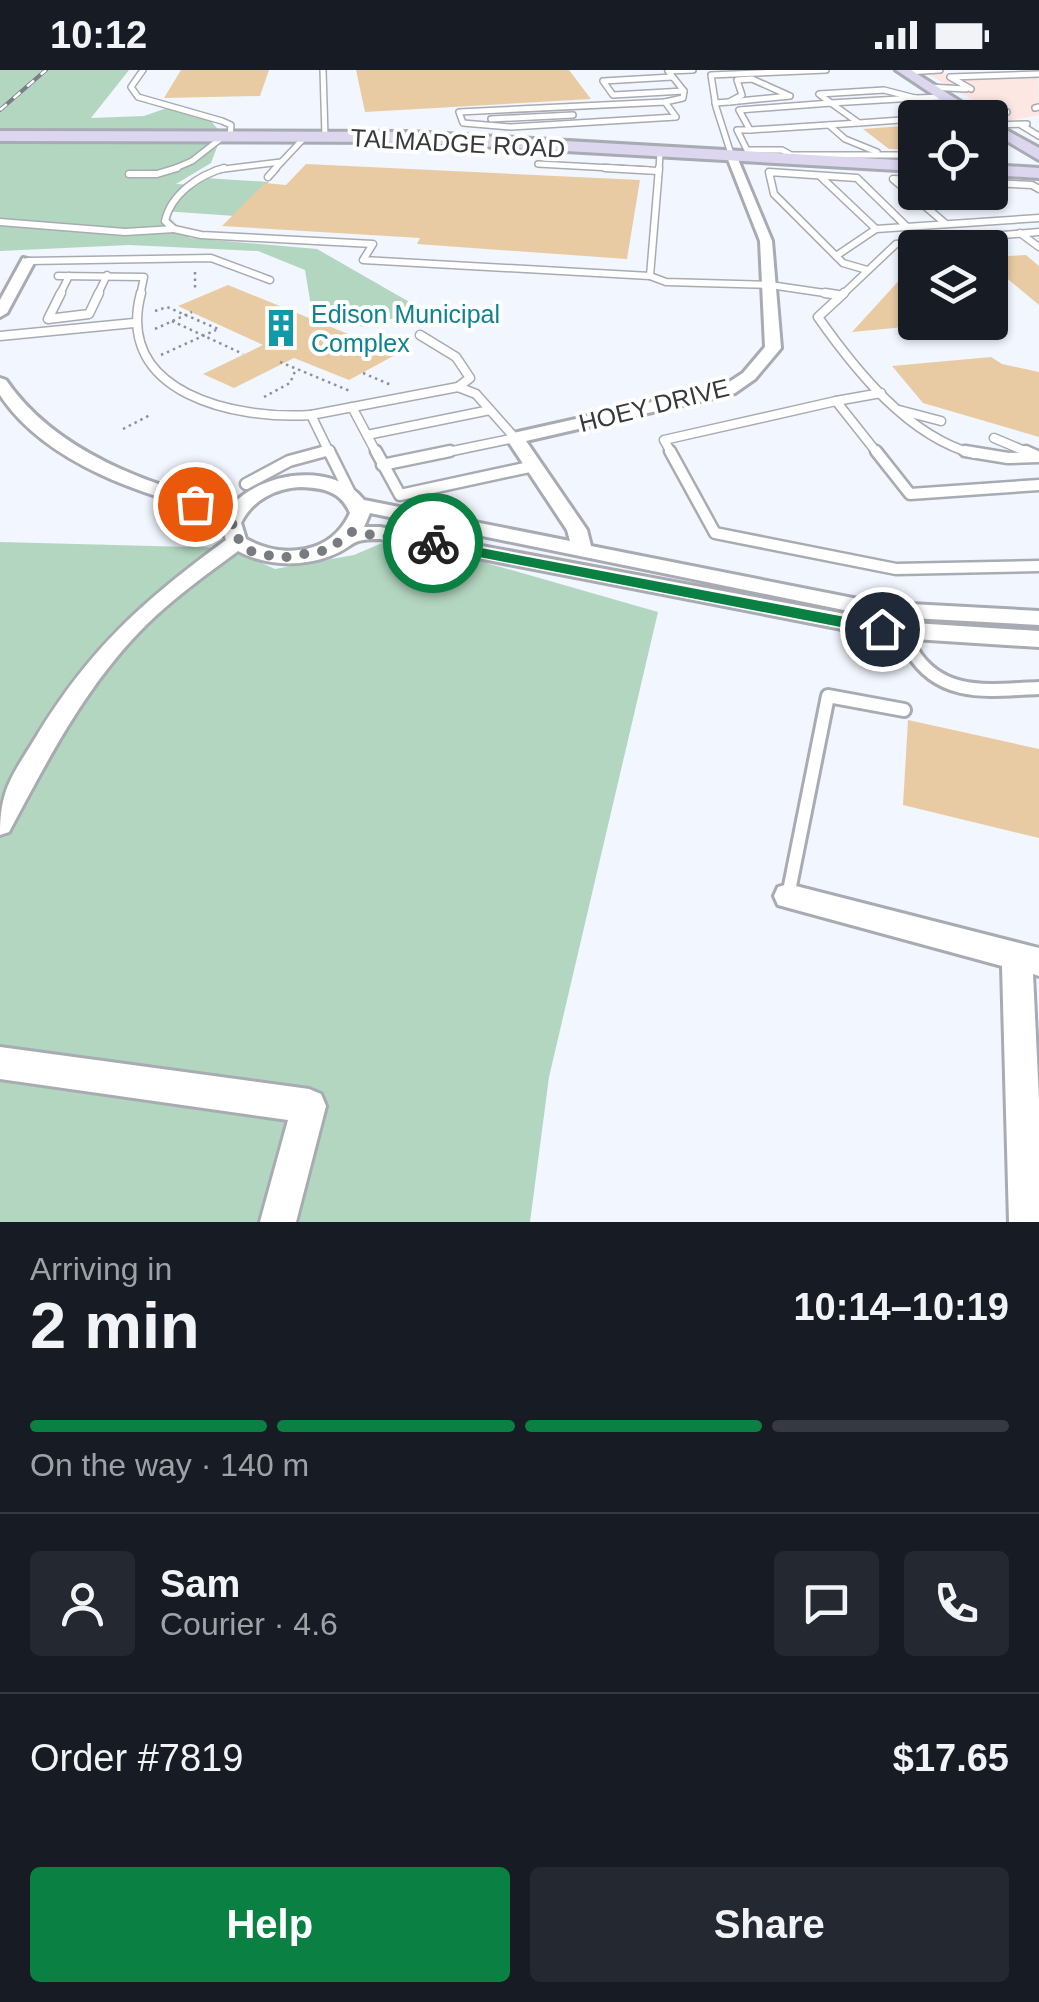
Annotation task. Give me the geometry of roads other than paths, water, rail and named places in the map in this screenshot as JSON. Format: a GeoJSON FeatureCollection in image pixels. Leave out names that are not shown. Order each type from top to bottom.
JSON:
{"type":"FeatureCollection","features":[{"type":"Feature","properties":{"kind":"street"},"geometry":{"type":"LineString","coordinates":[[904,71],[950,100]]}},
{"type":"Feature","properties":{"kind":"street"},"geometry":{"type":"LineString","coordinates":[[1008,133],[1038,148]]}},
{"type":"Feature","properties":{"kind":"street","name":"TALMADGE ROAD"},"geometry":{"type":"LineString","coordinates":[[2,138],[325,136],[732,157],[898,159]]}},
{"type":"Feature","properties":{"kind":"street"},"geometry":{"type":"LineString","coordinates":[[1008,156],[1038,148]]}},
{"type":"Feature","properties":{"kind":"street","name":"HOEY DRIVE"},"geometry":{"type":"LineString","coordinates":[[515,438],[730,390],[749,376],[773,348],[766,241],[732,157]]}},
{"type":"Feature","properties":{"kind":"street"},"geometry":{"type":"LineString","coordinates":[[1008,171],[1039,173]]}},
{"type":"Feature","properties":{"kind":"street"},"geometry":{"type":"LineString","coordinates":[[0,313],[28,260]]}},
{"type":"Feature","properties":{"kind":"street"},"geometry":{"type":"LineString","coordinates":[[0,383],[17,409],[84,455],[195,504],[235,511]]}},
{"type":"Feature","properties":{"kind":"street"},"geometry":{"type":"LineString","coordinates":[[515,438],[577,530],[582,551]]}},
{"type":"Feature","properties":{"kind":"street"},"geometry":{"type":"LineString","coordinates":[[354,500],[357,525],[352,532],[328,550],[301,557],[267,556],[237,542],[231,531],[235,511],[266,489],[310,482],[338,488],[354,500],[582,551],[873,609],[1039,618]]}},
{"type":"Feature","properties":{"kind":"street"},"geometry":{"type":"LineString","coordinates":[[352,532],[380,533],[902,631],[1039,639]]}},
{"type":"Feature","properties":{"kind":"street"},"geometry":{"type":"LineString","coordinates":[[0,824],[61,712],[102,658],[154,605],[237,542]]}},
{"type":"Feature","properties":{"kind":"street"},"geometry":{"type":"LineString","coordinates":[[788,896],[1028,959],[1026,1222]]}},
{"type":"Feature","properties":{"kind":"street"},"geometry":{"type":"LineString","coordinates":[[0,1063],[308,1106],[278,1222]]}},
{"type":"Feature","properties":{"kind":"lane"},"geometry":{"type":"LineString","coordinates":[[129,174],[170,173],[194,163],[227,136],[230,125],[138,98],[131,87],[143,70]]}},
{"type":"Feature","properties":{"kind":"lane"},"geometry":{"type":"LineString","coordinates":[[323,70],[325,136]]}},
{"type":"Feature","properties":{"kind":"lane"},"geometry":{"type":"LineString","coordinates":[[607,70],[610,74],[670,74]]}},
{"type":"Feature","properties":{"kind":"lane"},"geometry":{"type":"LineString","coordinates":[[684,91],[613,96],[603,81],[693,70]]}},
{"type":"Feature","properties":{"kind":"lane"},"geometry":{"type":"LineString","coordinates":[[732,157],[715,103],[711,75],[826,70]]}},
{"type":"Feature","properties":{"kind":"lane"},"geometry":{"type":"LineString","coordinates":[[904,71],[940,70]]}},
{"type":"Feature","properties":{"kind":"lane"},"geometry":{"type":"LineString","coordinates":[[670,74],[684,91]]}},
{"type":"Feature","properties":{"kind":"lane"},"geometry":{"type":"LineString","coordinates":[[929,86],[970,90],[950,76],[1039,74]]}},
{"type":"Feature","properties":{"kind":"lane"},"geometry":{"type":"LineString","coordinates":[[715,103],[728,102],[743,100],[790,96],[770,81],[754,78],[737,80],[742,96],[728,102]]}},
{"type":"Feature","properties":{"kind":"lane"},"geometry":{"type":"LineString","coordinates":[[608,88],[678,84]]}},
{"type":"Feature","properties":{"kind":"lane"},"geometry":{"type":"LineString","coordinates":[[858,122],[820,94],[903,90],[919,100]]}},
{"type":"Feature","properties":{"kind":"lane"},"geometry":{"type":"LineString","coordinates":[[462,120],[459,112],[665,102],[682,98],[684,91]]}},
{"type":"Feature","properties":{"kind":"lane"},"geometry":{"type":"LineString","coordinates":[[750,130],[739,110],[945,97]]}},
{"type":"Feature","properties":{"kind":"lane"},"geometry":{"type":"LineString","coordinates":[[462,120],[511,127],[676,117],[665,102]]}},
{"type":"Feature","properties":{"kind":"lane"},"geometry":{"type":"LineString","coordinates":[[568,107],[583,132],[576,148]]}},
{"type":"Feature","properties":{"kind":"lane"},"geometry":{"type":"LineString","coordinates":[[462,120],[671,109]]}},
{"type":"Feature","properties":{"kind":"lane"},"geometry":{"type":"LineString","coordinates":[[898,120],[736,130],[747,150],[898,157]]}},
{"type":"Feature","properties":{"kind":"lane"},"geometry":{"type":"LineString","coordinates":[[1008,123],[1024,125],[1038,148]]}},
{"type":"Feature","properties":{"kind":"lane"},"geometry":{"type":"LineString","coordinates":[[829,125],[845,139],[884,155]]}},
{"type":"Feature","properties":{"kind":"lane"},"geometry":{"type":"LineString","coordinates":[[268,177],[306,136]]}},
{"type":"Feature","properties":{"kind":"lane"},"geometry":{"type":"LineString","coordinates":[[650,276],[660,153]]}},
{"type":"Feature","properties":{"kind":"lane"},"geometry":{"type":"LineString","coordinates":[[174,230],[165,221],[166,213],[198,177],[223,167],[281,162]]}},
{"type":"Feature","properties":{"kind":"lane"},"geometry":{"type":"LineString","coordinates":[[538,164],[658,171]]}},
{"type":"Feature","properties":{"kind":"lane"},"geometry":{"type":"LineString","coordinates":[[867,270],[843,264],[774,194],[769,172],[857,178],[906,226]]}},
{"type":"Feature","properties":{"kind":"lane"},"geometry":{"type":"LineString","coordinates":[[820,176],[876,229]]}},
{"type":"Feature","properties":{"kind":"lane"},"geometry":{"type":"LineString","coordinates":[[1008,183],[1032,184],[1039,189]]}},
{"type":"Feature","properties":{"kind":"lane"},"geometry":{"type":"LineString","coordinates":[[930,210],[946,224]]}},
{"type":"Feature","properties":{"kind":"lane"},"geometry":{"type":"LineString","coordinates":[[836,256],[876,229],[1039,218]]}},
{"type":"Feature","properties":{"kind":"lane"},"geometry":{"type":"LineString","coordinates":[[0,222],[373,244],[363,260],[650,276],[666,282],[770,285],[838,295]]}},
{"type":"Feature","properties":{"kind":"lane"},"geometry":{"type":"LineString","coordinates":[[979,222],[989,230]]}},
{"type":"Feature","properties":{"kind":"lane"},"geometry":{"type":"LineString","coordinates":[[1008,234],[1039,232]]}},
{"type":"Feature","properties":{"kind":"lane"},"geometry":{"type":"LineString","coordinates":[[1020,234],[1039,248]]}},
{"type":"Feature","properties":{"kind":"lane"},"geometry":{"type":"LineString","coordinates":[[898,244],[818,317],[894,410],[922,432],[951,446],[995,457],[1039,457]]}},
{"type":"Feature","properties":{"kind":"lane"},"geometry":{"type":"LineString","coordinates":[[28,260],[210,258],[270,280]]}},
{"type":"Feature","properties":{"kind":"lane"},"geometry":{"type":"LineString","coordinates":[[69,276],[48,319],[89,314],[107,274]]}},
{"type":"Feature","properties":{"kind":"lane"},"geometry":{"type":"LineString","coordinates":[[58,276],[144,277],[134,323],[142,356],[186,391],[256,418],[311,416],[458,387],[470,378],[455,355],[420,335]]}},
{"type":"Feature","properties":{"kind":"lane"},"geometry":{"type":"LineString","coordinates":[[0,336],[134,323]]}},
{"type":"Feature","properties":{"kind":"lane"},"geometry":{"type":"LineString","coordinates":[[458,387],[476,394],[515,438]]}},
{"type":"Feature","properties":{"kind":"lane"},"geometry":{"type":"LineString","coordinates":[[882,393],[664,440],[714,534],[896,569],[1039,566]]}},
{"type":"Feature","properties":{"kind":"lane"},"geometry":{"type":"LineString","coordinates":[[836,401],[910,494],[1039,486]]}},
{"type":"Feature","properties":{"kind":"lane"},"geometry":{"type":"LineString","coordinates":[[352,407],[396,490],[407,496],[534,466]]}},
{"type":"Feature","properties":{"kind":"lane"},"geometry":{"type":"LineString","coordinates":[[367,435],[490,410]]}},
{"type":"Feature","properties":{"kind":"lane"},"geometry":{"type":"LineString","coordinates":[[894,410],[941,422]]}},
{"type":"Feature","properties":{"kind":"lane"},"geometry":{"type":"LineString","coordinates":[[311,416],[354,500]]}},
{"type":"Feature","properties":{"kind":"lane"},"geometry":{"type":"LineString","coordinates":[[382,465],[515,438]]}},
{"type":"Feature","properties":{"kind":"lane"},"geometry":{"type":"LineString","coordinates":[[994,438],[1039,457]]}},
{"type":"Feature","properties":{"kind":"lane"},"geometry":{"type":"LineString","coordinates":[[266,489],[246,484],[288,461],[330,450]]}},
{"type":"Feature","properties":{"kind":"lane"},"geometry":{"type":"LineString","coordinates":[[902,631],[918,667],[943,684],[959,690],[1039,688]]}},
{"type":"Feature","properties":{"kind":"lane"},"geometry":{"type":"LineString","coordinates":[[788,896],[828,696],[904,710]]}},
{"type":"Feature","properties":{"kind":"railway"},"geometry":{"type":"LineString","coordinates":[[0,110],[46,70]]}},
{"type":"Feature","properties":{"kind":"place","name":"Edison Municipal Complex"},"geometry":{"type":"Point","coordinates":[281,328]}}]}
